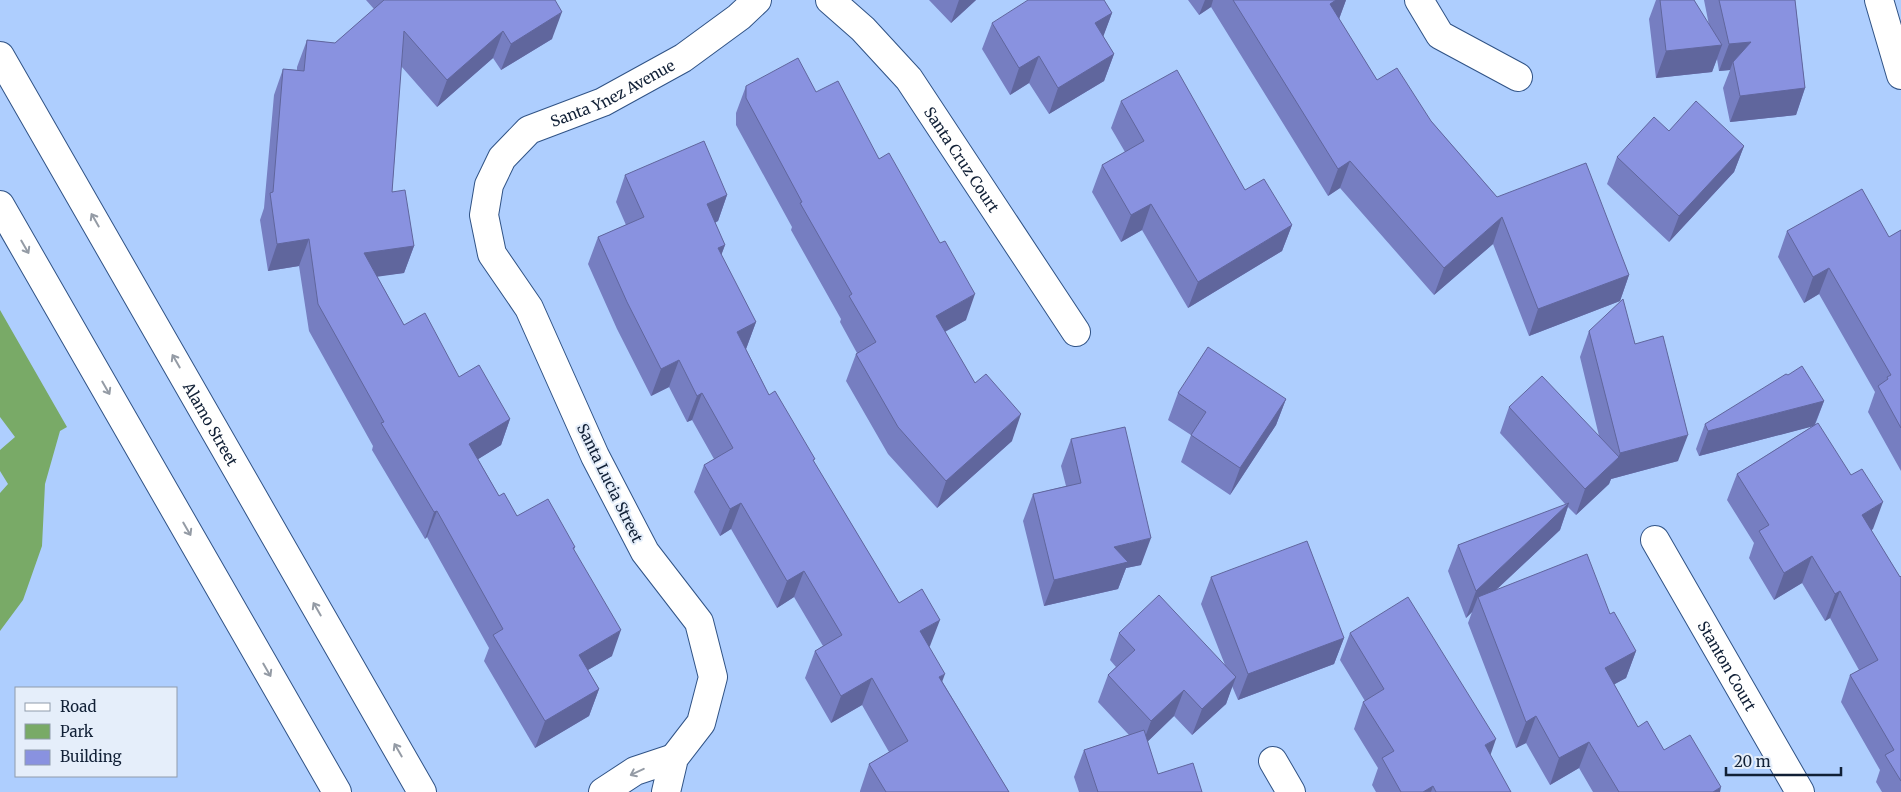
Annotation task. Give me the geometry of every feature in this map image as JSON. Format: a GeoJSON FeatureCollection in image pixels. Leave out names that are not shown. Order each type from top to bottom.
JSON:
{"type":"FeatureCollection","features":[{"type":"Feature","properties":{"kind":"street","name":"Santa Ynez Avenue"},"geometry":{"type":"LineString","coordinates":[[486,198],[489,185],[502,158],[529,130],[602,102],[683,58],[739,17],[756,0]]}},
{"type":"Feature","properties":{"kind":"street","name":"Santa Cruz Court"},"geometry":{"type":"LineString","coordinates":[[830,0],[863,29],[909,79],[1076,332]]}},
{"type":"Feature","properties":{"kind":"street"},"geometry":{"type":"LineString","coordinates":[[1419,0],[1440,35],[1518,77]]}},
{"type":"Feature","properties":{"kind":"street"},"geometry":{"type":"LineString","coordinates":[[1879,0],[1901,75]]}},
{"type":"Feature","properties":{"kind":"street","name":"Alamo Street"},"geometry":{"type":"LineString","coordinates":[[0,56],[422,792]]}},
{"type":"Feature","properties":{"kind":"street","name":"Santa Lucia Street"},"geometry":{"type":"LineString","coordinates":[[486,198],[484,215],[492,254],[530,308],[595,456],[645,552],[700,622],[713,678],[701,723],[674,758],[666,792]]}},
{"type":"Feature","properties":{"kind":"street"},"geometry":{"type":"LineString","coordinates":[[0,205],[337,792]]}},
{"type":"Feature","properties":{"kind":"street","name":"Stanton Court"},"geometry":{"type":"LineString","coordinates":[[1655,540],[1800,792]]}},
{"type":"Feature","properties":{"kind":"street"},"geometry":{"type":"LineString","coordinates":[[603,792],[635,771],[674,758]]}},
{"type":"Feature","properties":{"kind":"street"},"geometry":{"type":"LineString","coordinates":[[1273,761],[1291,792]]}},
{"type":"Feature","properties":{"kind":"green space"},"geometry":{"type":"Polygon","coordinates":[[[0,310],[67,427],[60,431],[45,484],[42,546],[23,600],[0,631],[0,493],[8,484],[0,471],[0,450],[15,437],[0,417],[0,310]]]}},
{"type":"Feature","properties":{"kind":"building"},"geometry":{"type":"Polygon","coordinates":[[[384,0],[555,0],[562,12],[511,44],[503,31],[447,80],[404,31],[392,192],[405,190],[414,246],[364,253],[404,325],[425,313],[459,377],[479,365],[510,419],[469,444],[499,496],[504,493],[517,516],[548,499],[575,547],[573,548],[621,630],[579,655],[599,689],[545,721],[493,635],[503,629],[437,511],[434,512],[381,423],[384,422],[318,304],[309,239],[277,244],[270,193],[273,192],[283,69],[304,71],[307,40],[335,43],[384,0]]]}},
{"type":"Feature","properties":{"kind":"building"},"geometry":{"type":"Polygon","coordinates":[[[1028,0],[1104,0],[1112,13],[1095,23],[1114,54],[1058,88],[1039,56],[1019,68],[992,23],[1028,0]]]}},
{"type":"Feature","properties":{"kind":"building"},"geometry":{"type":"Polygon","coordinates":[[[1233,0],[1336,0],[1330,4],[1377,80],[1397,68],[1431,121],[1497,197],[1586,163],[1629,275],[1538,309],[1502,217],[1444,268],[1350,161],[1338,169],[1233,0]]]}},
{"type":"Feature","properties":{"kind":"building"},"geometry":{"type":"Polygon","coordinates":[[[1660,0],[1694,0],[1722,45],[1666,51],[1660,0]]]}},
{"type":"Feature","properties":{"kind":"building"},"geometry":{"type":"Polygon","coordinates":[[[1719,0],[1795,0],[1805,88],[1740,96],[1733,62],[1751,42],[1729,44],[1719,0]]]}},
{"type":"Feature","properties":{"kind":"building"},"geometry":{"type":"Polygon","coordinates":[[[798,58],[816,92],[838,81],[879,159],[889,153],[940,243],[945,241],[975,294],[936,316],[975,383],[986,374],[1021,414],[946,481],[898,427],[856,354],[876,342],[849,296],[852,294],[800,203],[802,202],[746,98],[746,86],[798,58]]]}},
{"type":"Feature","properties":{"kind":"building"},"geometry":{"type":"Polygon","coordinates":[[[1177,70],[1245,190],[1264,179],[1292,225],[1198,282],[1151,204],[1131,215],[1102,165],[1144,141],[1121,101],[1177,70]]]}},
{"type":"Feature","properties":{"kind":"building"},"geometry":{"type":"Polygon","coordinates":[[[1696,101],[1744,146],[1679,216],[1617,157],[1654,117],[1669,131],[1696,101]]]}},
{"type":"Feature","properties":{"kind":"building"},"geometry":{"type":"Polygon","coordinates":[[[704,141],[727,195],[707,204],[725,245],[718,248],[756,322],[737,332],[769,395],[775,391],[815,459],[813,460],[899,603],[922,589],[940,620],[920,631],[945,674],[939,677],[1009,792],[886,792],[869,764],[908,741],[872,678],[841,696],[815,651],[842,635],[804,571],[787,581],[741,503],[730,509],[704,465],[733,448],[702,393],[697,396],[679,360],[661,369],[627,302],[598,237],[644,217],[625,175],[704,141]]]}},
{"type":"Feature","properties":{"kind":"building"},"geometry":{"type":"Polygon","coordinates":[[[1862,189],[1889,237],[1901,230],[1901,428],[1878,386],[1891,375],[1829,268],[1813,277],[1787,231],[1862,189]]]}},
{"type":"Feature","properties":{"kind":"building"},"geometry":{"type":"Polygon","coordinates":[[[1623,299],[1635,344],[1663,336],[1688,435],[1620,453],[1589,331],[1623,299]]]}},
{"type":"Feature","properties":{"kind":"building"},"geometry":{"type":"Polygon","coordinates":[[[1208,347],[1286,399],[1240,468],[1191,435],[1206,412],[1178,393],[1208,347]]]}},
{"type":"Feature","properties":{"kind":"building"},"geometry":{"type":"Polygon","coordinates":[[[1802,366],[1824,401],[1708,431],[1705,424],[1802,366]]]}},
{"type":"Feature","properties":{"kind":"building"},"geometry":{"type":"Polygon","coordinates":[[[1542,376],[1619,457],[1585,489],[1509,407],[1542,376]]]}},
{"type":"Feature","properties":{"kind":"building"},"geometry":{"type":"Polygon","coordinates":[[[1818,423],[1851,475],[1862,469],[1883,502],[1862,515],[1901,576],[1901,781],[1885,755],[1894,750],[1850,675],[1878,660],[1840,591],[1835,594],[1812,556],[1784,573],[1759,531],[1769,525],[1737,474],[1818,423]]]}},
{"type":"Feature","properties":{"kind":"building"},"geometry":{"type":"Polygon","coordinates":[[[1125,427],[1151,538],[1114,547],[1128,562],[1054,580],[1033,494],[1081,483],[1071,439],[1125,427]]]}},
{"type":"Feature","properties":{"kind":"building"},"geometry":{"type":"Polygon","coordinates":[[[1569,503],[1476,591],[1458,545],[1569,503]]]}},
{"type":"Feature","properties":{"kind":"building"},"geometry":{"type":"Polygon","coordinates":[[[1307,541],[1344,638],[1248,674],[1211,577],[1307,541]]]}},
{"type":"Feature","properties":{"kind":"building"},"geometry":{"type":"Polygon","coordinates":[[[1587,554],[1610,614],[1614,612],[1636,651],[1605,668],[1638,727],[1647,721],[1664,750],[1690,735],[1721,787],[1713,792],[1619,792],[1589,742],[1559,758],[1536,716],[1526,722],[1478,597],[1587,554]]]}},
{"type":"Feature","properties":{"kind":"building"},"geometry":{"type":"Polygon","coordinates":[[[1159,595],[1236,677],[1202,709],[1184,690],[1151,721],[1108,675],[1135,650],[1119,633],[1159,595]]]}},
{"type":"Feature","properties":{"kind":"building"},"geometry":{"type":"Polygon","coordinates":[[[1408,597],[1496,739],[1485,745],[1511,792],[1436,792],[1433,786],[1423,792],[1401,792],[1382,758],[1394,751],[1363,702],[1384,689],[1350,633],[1408,597]]]}},
{"type":"Feature","properties":{"kind":"building"},"geometry":{"type":"Polygon","coordinates":[[[1144,730],[1158,774],[1193,763],[1202,792],[1098,792],[1084,750],[1144,730]]]}}]}
